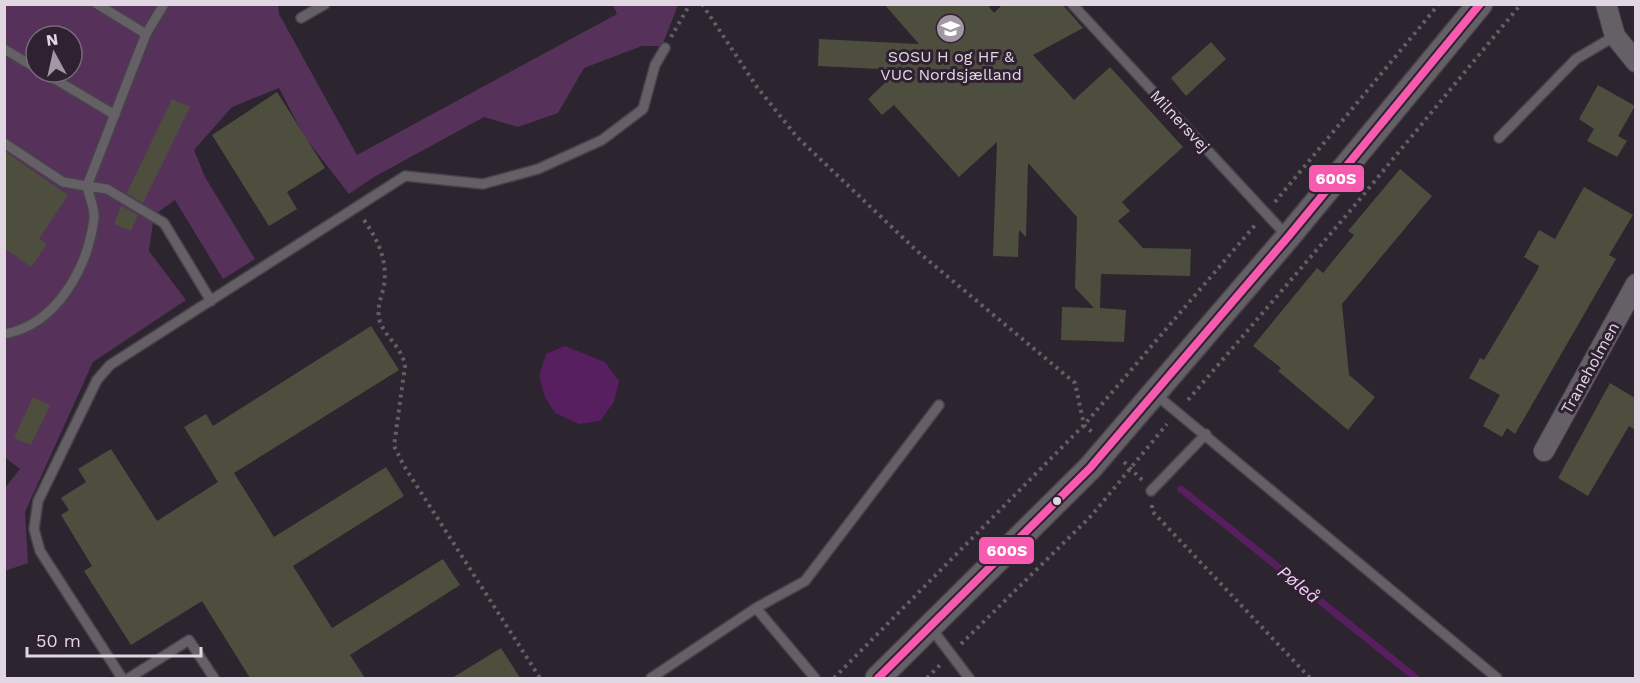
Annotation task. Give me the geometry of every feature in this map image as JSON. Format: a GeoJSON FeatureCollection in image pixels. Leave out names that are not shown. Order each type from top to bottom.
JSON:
{"type":"FeatureCollection","features":[{"type":"Feature","properties":{"kind":"street"},"geometry":{"type":"LineString","coordinates":[[878,678],[1053,507],[1288,237],[1480,4]]}},
{"type":"Feature","properties":{"kind":"street"},"geometry":{"type":"LineString","coordinates":[[1606,4],[1615,36],[1635,62]]}},
{"type":"Feature","properties":{"kind":"street","name":"Traneholmen"},"geometry":{"type":"LineString","coordinates":[[1544,451],[1635,284]]}},
{"type":"Feature","properties":{"kind":"lane"},"geometry":{"type":"LineString","coordinates":[[97,4],[146,34]]}},
{"type":"Feature","properties":{"kind":"lane"},"geometry":{"type":"LineString","coordinates":[[4,334],[15,332],[47,313],[70,288],[86,252],[94,216],[87,186],[146,34],[164,4]]}},
{"type":"Feature","properties":{"kind":"lane"},"geometry":{"type":"LineString","coordinates":[[301,18],[325,4]]}},
{"type":"Feature","properties":{"kind":"lane","name":"Milnersvej"},"geometry":{"type":"LineString","coordinates":[[1072,4],[1288,237]]}},
{"type":"Feature","properties":{"kind":"lane"},"geometry":{"type":"LineString","coordinates":[[1499,138],[1576,59],[1615,36]]}},
{"type":"Feature","properties":{"kind":"lane"},"geometry":{"type":"LineString","coordinates":[[122,678],[40,551],[34,529],[38,501],[97,380],[110,365],[405,176],[483,184],[538,169],[602,140],[643,110],[655,65],[665,48]]}},
{"type":"Feature","properties":{"kind":"lane"},"geometry":{"type":"LineString","coordinates":[[4,49],[24,61]]}},
{"type":"Feature","properties":{"kind":"lane"},"geometry":{"type":"LineString","coordinates":[[63,84],[115,115]]}},
{"type":"Feature","properties":{"kind":"lane"},"geometry":{"type":"LineString","coordinates":[[4,143],[63,182],[107,189],[164,223],[211,301]]}},
{"type":"Feature","properties":{"kind":"lane"},"geometry":{"type":"LineString","coordinates":[[1154,393],[1497,678]]}},
{"type":"Feature","properties":{"kind":"lane"},"geometry":{"type":"LineString","coordinates":[[651,678],[756,608],[805,581],[939,405]]}},
{"type":"Feature","properties":{"kind":"lane"},"geometry":{"type":"LineString","coordinates":[[1151,491],[1206,434]]}},
{"type":"Feature","properties":{"kind":"lane"},"geometry":{"type":"LineString","coordinates":[[756,608],[815,678]]}},
{"type":"Feature","properties":{"kind":"lane"},"geometry":{"type":"LineString","coordinates":[[930,628],[969,678]]}},
{"type":"Feature","properties":{"kind":"lane"},"geometry":{"type":"LineString","coordinates":[[129,678],[189,640],[214,678]]}},
{"type":"Feature","properties":{"kind":"path"},"geometry":{"type":"LineString","coordinates":[[665,48],[690,4]]}},
{"type":"Feature","properties":{"kind":"path"},"geometry":{"type":"LineString","coordinates":[[702,4],[757,87],[797,136],[917,251],[1075,383],[1084,425],[834,678]]}},
{"type":"Feature","properties":{"kind":"path"},"geometry":{"type":"LineString","coordinates":[[927,678],[1092,515],[1130,467],[1350,211],[1521,4]]}},
{"type":"Feature","properties":{"kind":"path"},"geometry":{"type":"LineString","coordinates":[[355,208],[378,239],[382,249],[384,272],[379,301],[380,321],[403,357],[404,379],[394,446],[404,466],[540,678]]}},
{"type":"Feature","properties":{"kind":"path"},"geometry":{"type":"LineString","coordinates":[[1130,467],[1151,491],[1152,511],[1310,678]]}},
{"type":"Feature","properties":{"kind":"shaded area"},"geometry":{"type":"Polygon","coordinates":[[[5,5],[278,5],[279,14],[357,155],[617,14],[613,5],[678,5],[662,46],[642,46],[584,68],[558,113],[518,127],[484,117],[374,177],[349,194],[304,136],[279,88],[232,107],[194,150],[205,177],[255,259],[223,279],[175,200],[154,215],[149,251],[186,300],[93,362],[25,512],[28,563],[5,571],[4,489],[20,469],[4,457],[5,5]]]}},
{"type":"Feature","properties":{"kind":"shaded area"},"geometry":{"type":"Polygon","coordinates":[[[565,346],[605,362],[619,381],[614,402],[600,421],[579,424],[555,413],[545,397],[539,376],[546,354],[565,346]]]}},
{"type":"Feature","properties":{"kind":"building"},"geometry":{"type":"Polygon","coordinates":[[[884,4],[987,4],[994,13],[1003,4],[1062,4],[1083,28],[1033,55],[1074,100],[1110,67],[1183,147],[1122,202],[1130,211],[1118,221],[1143,248],[1191,249],[1190,276],[1101,274],[1100,308],[1126,310],[1124,342],[1061,340],[1062,307],[1094,308],[1075,288],[1077,217],[1028,163],[1026,237],[1019,230],[1018,257],[993,256],[997,142],[959,177],[894,105],[882,115],[868,99],[899,70],[818,66],[819,39],[919,44],[884,4]]]}},
{"type":"Feature","properties":{"kind":"building"},"geometry":{"type":"Polygon","coordinates":[[[1211,42],[1226,59],[1186,96],[1171,78],[1211,42]]]}},
{"type":"Feature","properties":{"kind":"building"},"geometry":{"type":"Polygon","coordinates":[[[1598,85],[1635,106],[1618,136],[1627,141],[1617,157],[1587,141],[1594,129],[1579,119],[1598,85]]]}},
{"type":"Feature","properties":{"kind":"building"},"geometry":{"type":"Polygon","coordinates":[[[277,92],[325,168],[287,192],[297,209],[269,226],[212,135],[277,92]]]}},
{"type":"Feature","properties":{"kind":"building"},"geometry":{"type":"Polygon","coordinates":[[[172,99],[190,107],[143,203],[127,193],[172,99]]]}},
{"type":"Feature","properties":{"kind":"building"},"geometry":{"type":"Polygon","coordinates":[[[4,151],[68,195],[39,239],[47,244],[31,267],[4,248],[4,151]]]}},
{"type":"Feature","properties":{"kind":"building"},"geometry":{"type":"Polygon","coordinates":[[[1400,169],[1432,196],[1342,304],[1349,375],[1375,397],[1348,430],[1278,371],[1281,368],[1253,346],[1317,268],[1323,273],[1354,235],[1348,231],[1400,169]]]}},
{"type":"Feature","properties":{"kind":"building"},"geometry":{"type":"Polygon","coordinates":[[[1584,187],[1633,215],[1609,255],[1616,259],[1515,434],[1507,428],[1502,437],[1483,426],[1500,395],[1469,378],[1480,358],[1484,360],[1537,271],[1539,266],[1524,257],[1539,230],[1555,239],[1584,187]]]}},
{"type":"Feature","properties":{"kind":"building"},"geometry":{"type":"Polygon","coordinates":[[[121,206],[138,215],[131,231],[114,224],[121,206]]]}},
{"type":"Feature","properties":{"kind":"building"},"geometry":{"type":"Polygon","coordinates":[[[371,326],[399,370],[234,473],[274,537],[386,467],[404,496],[293,566],[332,628],[443,559],[460,585],[350,655],[365,678],[250,678],[202,601],[131,645],[84,571],[92,566],[61,515],[69,510],[61,498],[86,482],[78,469],[111,449],[157,521],[218,482],[184,427],[206,414],[213,426],[371,326]]]}},
{"type":"Feature","properties":{"kind":"building"},"geometry":{"type":"Polygon","coordinates":[[[1610,383],[1635,398],[1635,430],[1629,426],[1588,496],[1558,478],[1610,383]]]}},
{"type":"Feature","properties":{"kind":"building"},"geometry":{"type":"Polygon","coordinates":[[[33,397],[50,405],[31,445],[14,438],[33,397]]]}},
{"type":"Feature","properties":{"kind":"building"},"geometry":{"type":"Polygon","coordinates":[[[501,648],[520,678],[452,678],[501,648]]]}},
{"type":"Feature","properties":{"kind":"waterway","name":"Pøleå"},"geometry":{"type":"LineString","coordinates":[[1181,489],[1416,678]]}},
{"type":"Feature","properties":{"kind":"transit line","name":"600S"},"geometry":{"type":"LineString","coordinates":[[878,678],[1090,468],[1288,237],[1480,4]]}},
{"type":"Feature","properties":{"kind":"place","name":"SOSU H og HF & VUC Nordsjælland"},"geometry":{"type":"Point","coordinates":[951,28]}}]}
